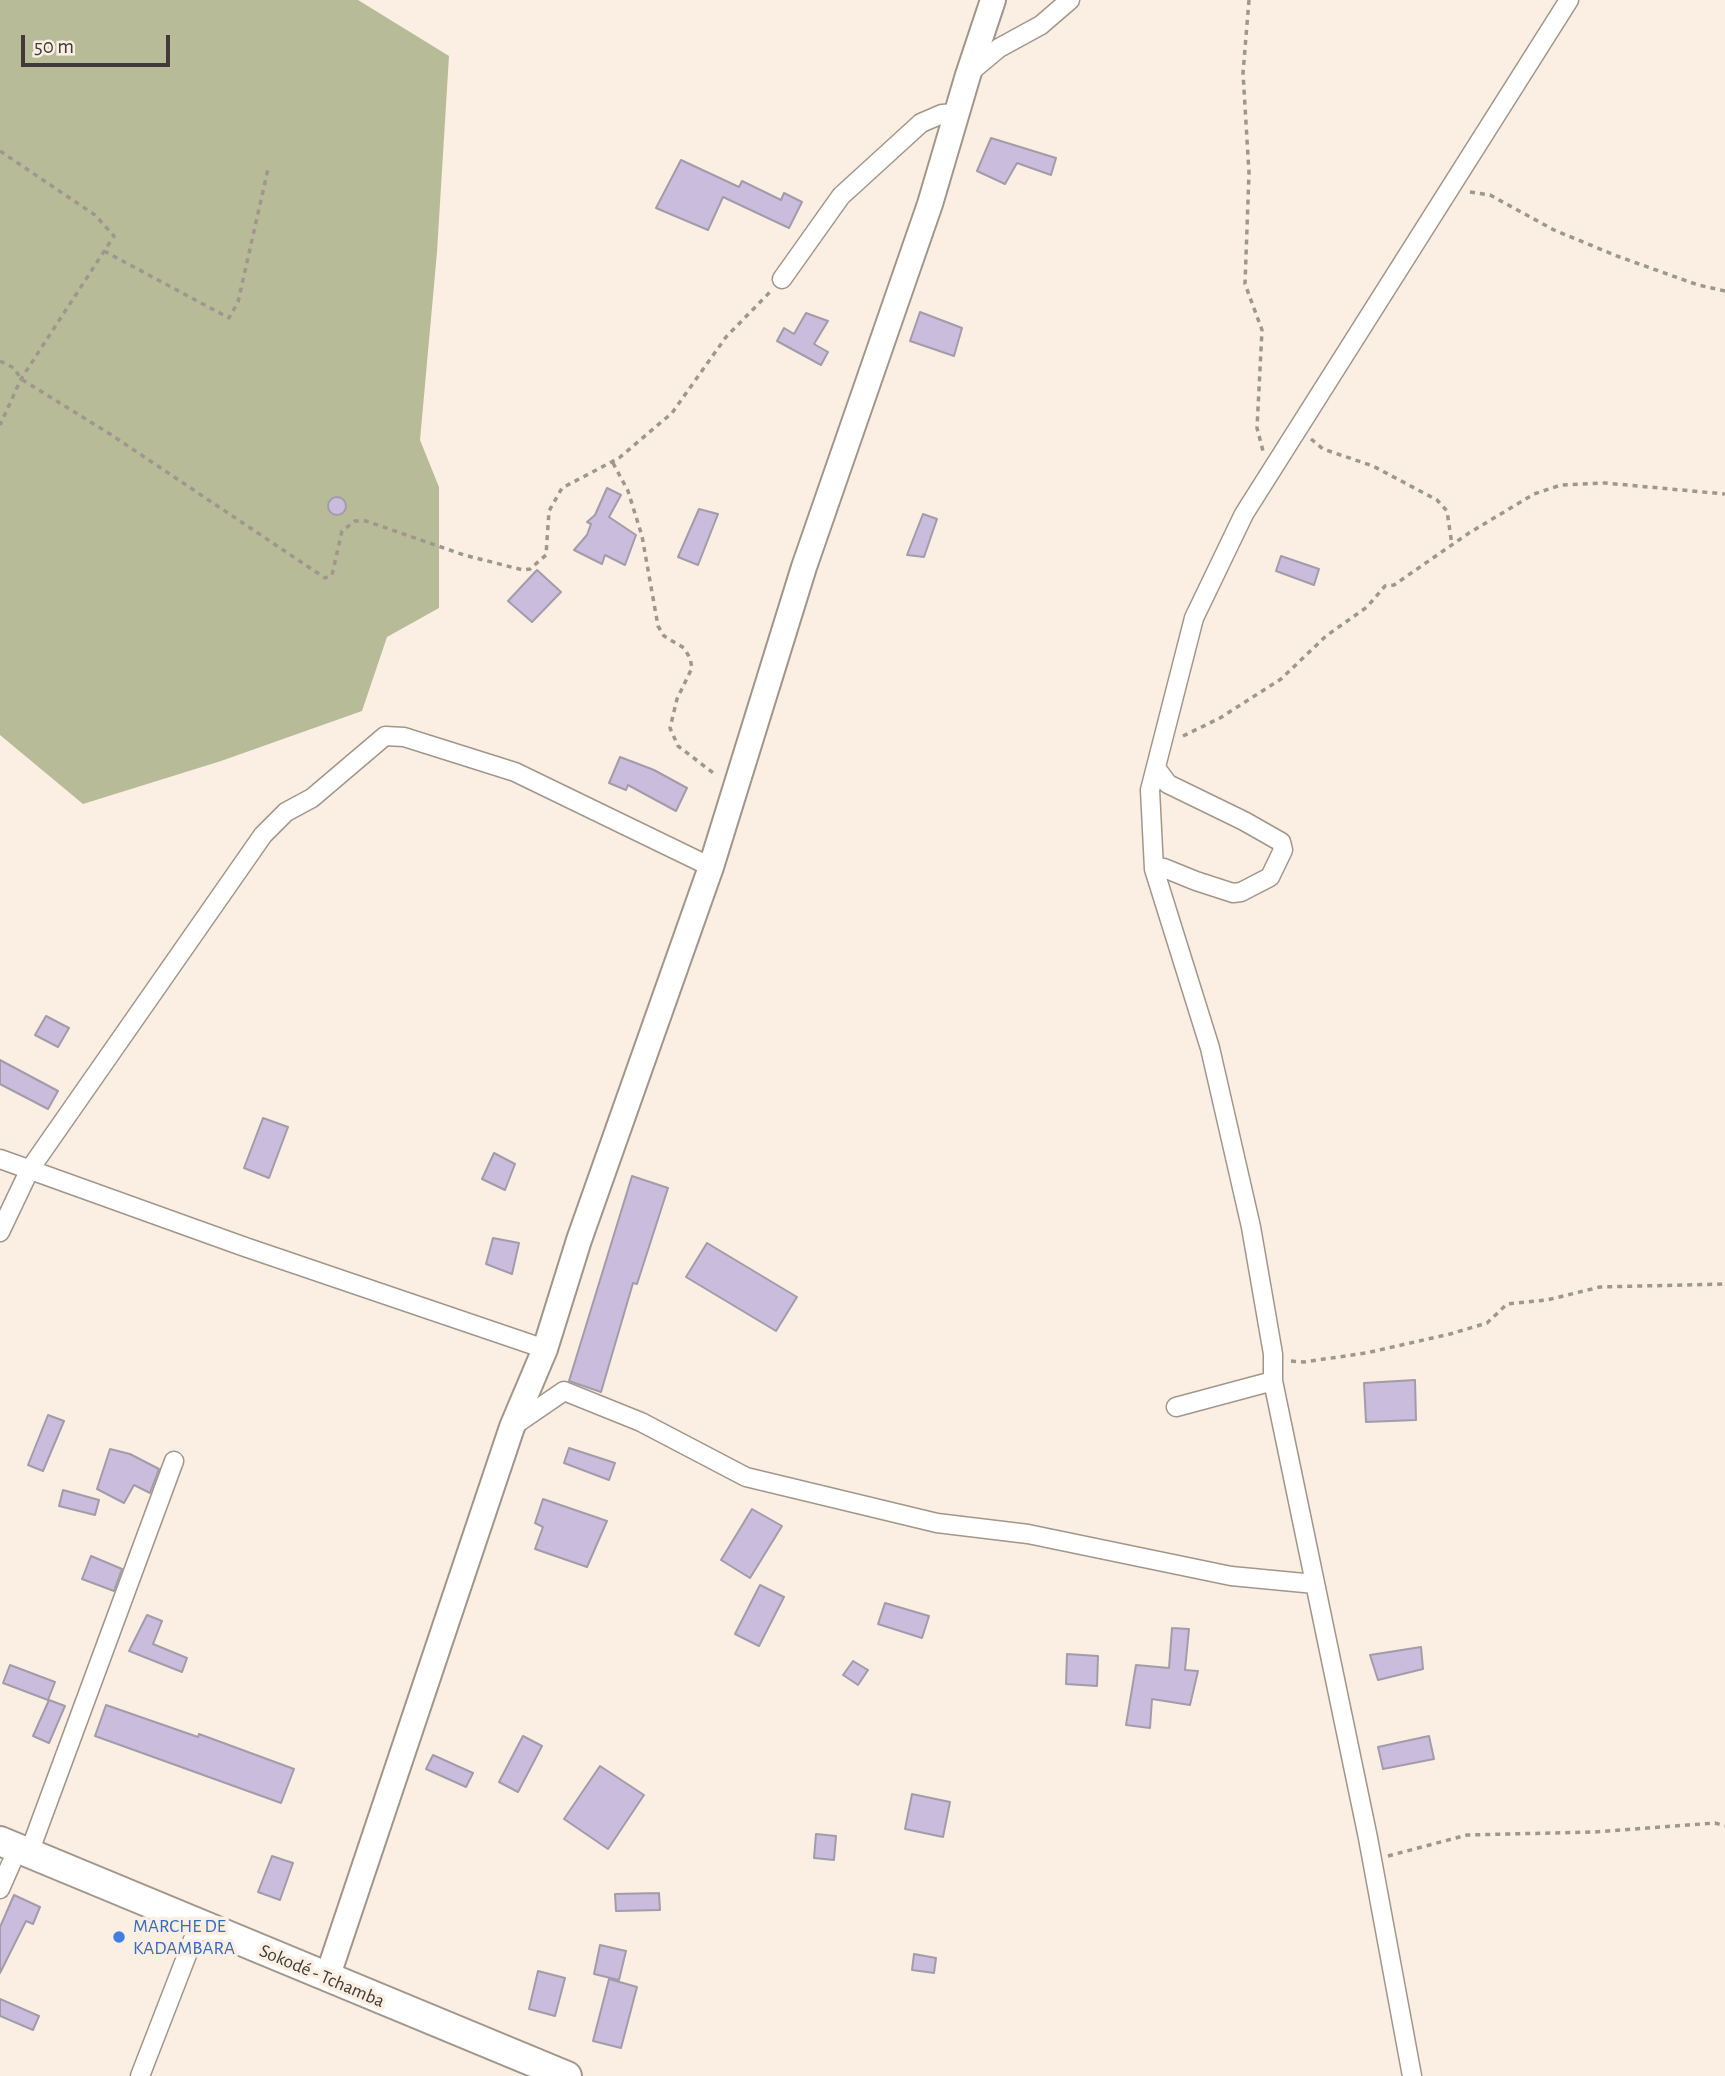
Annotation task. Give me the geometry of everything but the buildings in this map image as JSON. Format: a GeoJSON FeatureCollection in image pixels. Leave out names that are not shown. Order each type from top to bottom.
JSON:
{"type":"FeatureCollection","features":[{"type":"Feature","properties":{"kind":"main road"},"geometry":{"type":"LineString","coordinates":[[327,1978],[512,1427],[545,1349],[579,1240],[711,867],[804,567],[930,204],[993,0]]}},
{"type":"Feature","properties":{"kind":"main road","name":"Sokodé - Tchamba"},"geometry":{"type":"LineString","coordinates":[[16,1847],[567,2076]]}},
{"type":"Feature","properties":{"kind":"street"},"geometry":{"type":"LineString","coordinates":[[968,75],[999,48],[1041,25],[1070,0]]}},
{"type":"Feature","properties":{"kind":"street"},"geometry":{"type":"LineString","coordinates":[[1412,2076],[1372,1861],[1273,1381],[1273,1354],[1251,1227],[1210,1048],[1154,869],[1150,790],[1194,618],[1244,514],[1379,297],[1570,0]]}},
{"type":"Feature","properties":{"kind":"street"},"geometry":{"type":"LineString","coordinates":[[782,279],[841,196],[921,123],[942,114],[957,113]]}},
{"type":"Feature","properties":{"kind":"street"},"geometry":{"type":"LineString","coordinates":[[0,1232],[30,1169],[263,835],[286,812],[312,798],[385,736],[404,737],[515,772],[711,867]]}},
{"type":"Feature","properties":{"kind":"street"},"geometry":{"type":"LineString","coordinates":[[1154,869],[1164,868],[1196,881],[1233,892],[1241,891],[1270,877],[1283,850],[1282,842],[1168,785],[1156,768]]}},
{"type":"Feature","properties":{"kind":"street"},"geometry":{"type":"LineString","coordinates":[[0,1159],[245,1247],[545,1349]]}},
{"type":"Feature","properties":{"kind":"street"},"geometry":{"type":"LineString","coordinates":[[1176,1407],[1273,1381]]}},
{"type":"Feature","properties":{"kind":"street"},"geometry":{"type":"LineString","coordinates":[[512,1427],[564,1391],[640,1422],[746,1477],[937,1523],[1028,1534],[1231,1576],[1315,1584]]}},
{"type":"Feature","properties":{"kind":"street"},"geometry":{"type":"LineString","coordinates":[[0,1889],[174,1461]]}},
{"type":"Feature","properties":{"kind":"street"},"geometry":{"type":"LineString","coordinates":[[140,2076],[199,1924]]}},
{"type":"Feature","properties":{"kind":"path"},"geometry":{"type":"LineString","coordinates":[[1249,0],[1243,72],[1249,173],[1245,284],[1262,330],[1257,428],[1269,473]]}},
{"type":"Feature","properties":{"kind":"path"},"geometry":{"type":"LineString","coordinates":[[0,151],[95,215],[114,236],[21,379],[0,425]]}},
{"type":"Feature","properties":{"kind":"path"},"geometry":{"type":"LineString","coordinates":[[104,251],[229,318],[238,302],[268,169]]}},
{"type":"Feature","properties":{"kind":"path"},"geometry":{"type":"LineString","coordinates":[[1439,205],[1470,192],[1490,195],[1554,230],[1699,285],[1725,290]]}},
{"type":"Feature","properties":{"kind":"path"},"geometry":{"type":"LineString","coordinates":[[0,361],[14,368],[21,379],[110,433],[325,578],[332,575],[342,531],[355,522],[366,522],[464,555],[523,570],[530,569],[546,555],[552,502],[562,488],[612,462],[642,441],[672,413],[726,337],[782,279]]}},
{"type":"Feature","properties":{"kind":"path"},"geometry":{"type":"LineString","coordinates":[[1301,426],[1323,449],[1373,466],[1437,500],[1447,511],[1452,545]]}},
{"type":"Feature","properties":{"kind":"path"},"geometry":{"type":"LineString","coordinates":[[612,462],[628,491],[642,536],[659,626],[664,636],[684,648],[690,657],[692,668],[672,713],[670,728],[673,738],[685,753],[734,789]]}},
{"type":"Feature","properties":{"kind":"path"},"geometry":{"type":"LineString","coordinates":[[1161,747],[1220,718],[1273,685],[1326,636],[1367,607],[1385,586],[1394,585],[1521,501],[1561,485],[1632,485],[1725,494]]}},
{"type":"Feature","properties":{"kind":"path"},"geometry":{"type":"LineString","coordinates":[[1273,1354],[1304,1362],[1366,1353],[1487,1323],[1507,1304],[1547,1300],[1600,1287],[1725,1284]]}},
{"type":"Feature","properties":{"kind":"path"},"geometry":{"type":"LineString","coordinates":[[1372,1861],[1467,1835],[1594,1832],[1715,1824],[1725,1826]]}},
{"type":"Feature","properties":{"kind":"green space"},"geometry":{"type":"Polygon","coordinates":[[[0,0],[358,0],[449,56],[437,252],[420,440],[439,487],[439,608],[387,637],[362,711],[221,761],[83,804],[0,735],[0,0]]]}},
{"type":"Feature","properties":{"kind":"place","name":"MARCHE DE KADAMBARA"},"geometry":{"type":"Point","coordinates":[119,1937]}}]}
